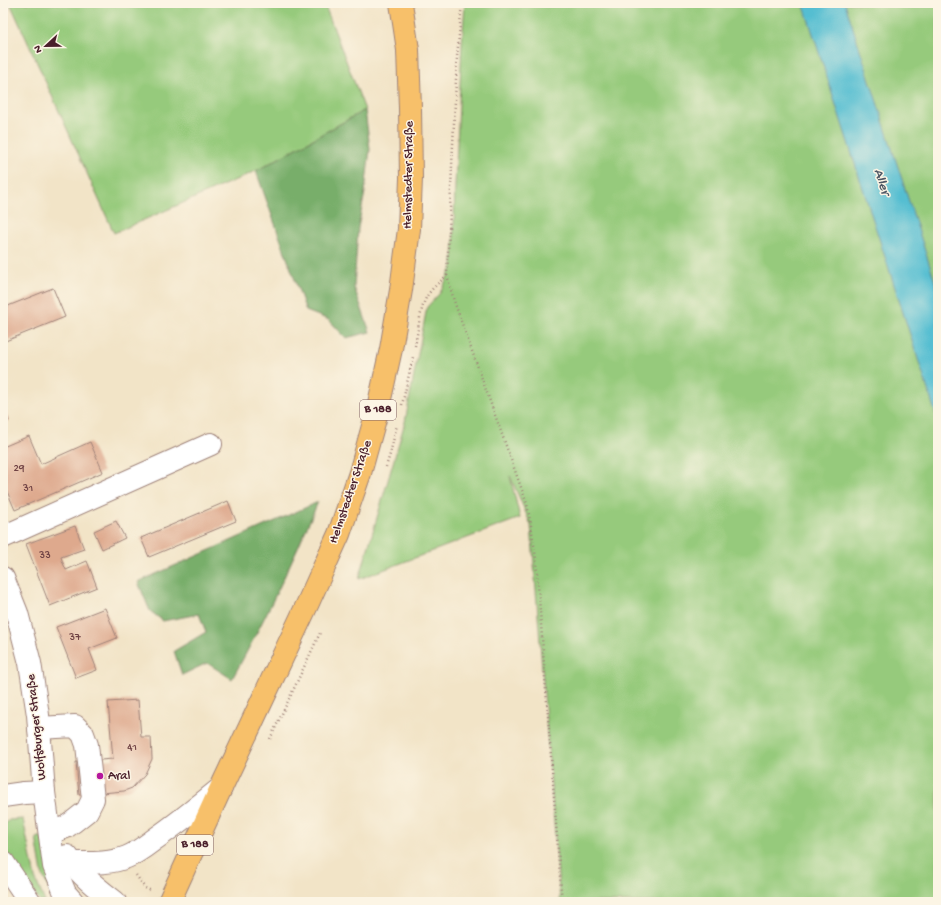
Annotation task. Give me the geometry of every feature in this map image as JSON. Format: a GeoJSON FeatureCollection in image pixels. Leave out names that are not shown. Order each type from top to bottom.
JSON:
{"type":"FeatureCollection","features":[{"type":"Feature","properties":{"kind":"main road","name":"Helmstedter Straße"},"geometry":{"type":"LineString","coordinates":[[169,902],[339,534],[360,473],[378,408],[402,290],[409,229],[411,178],[408,50],[401,3]]}},
{"type":"Feature","properties":{"kind":"street"},"geometry":{"type":"LineString","coordinates":[[3,537],[211,444]]}},
{"type":"Feature","properties":{"kind":"street","name":"Wolfsburger Straße"},"geometry":{"type":"LineString","coordinates":[[3,578],[17,613],[30,662],[38,715],[44,792],[54,866],[66,893],[73,902]]}},
{"type":"Feature","properties":{"kind":"street"},"geometry":{"type":"LineString","coordinates":[[39,728],[75,726],[83,734],[88,745],[93,799],[87,811],[73,822],[66,827],[50,832]]}},
{"type":"Feature","properties":{"kind":"street"},"geometry":{"type":"LineString","coordinates":[[72,863],[109,862],[127,857],[178,824],[221,788]]}},
{"type":"Feature","properties":{"kind":"street"},"geometry":{"type":"LineString","coordinates":[[3,796],[44,792]]}},
{"type":"Feature","properties":{"kind":"street","name":"Wolfsburger Straße"},"geometry":{"type":"LineString","coordinates":[[50,832],[72,863],[92,885],[115,902]]}},
{"type":"Feature","properties":{"kind":"street"},"geometry":{"type":"LineString","coordinates":[[3,862],[30,902]]}},
{"type":"Feature","properties":{"kind":"path"},"geometry":{"type":"LineString","coordinates":[[447,275],[454,301],[527,504],[531,525],[536,558],[562,902]]}},
{"type":"Feature","properties":{"kind":"green space"},"geometry":{"type":"Polygon","coordinates":[[[10,3],[324,3],[365,110],[256,171],[114,233],[10,3]]]}},
{"type":"Feature","properties":{"kind":"green space"},"geometry":{"type":"Polygon","coordinates":[[[465,3],[938,3],[938,902],[560,902],[531,525],[510,476],[520,518],[359,579],[405,422],[427,307],[440,293],[453,266],[455,185],[465,3]]]}},
{"type":"Feature","properties":{"kind":"green space"},"geometry":{"type":"Polygon","coordinates":[[[365,110],[370,149],[365,192],[358,228],[354,287],[370,332],[346,338],[329,320],[306,311],[256,171],[365,110]]]}},
{"type":"Feature","properties":{"kind":"green space"},"geometry":{"type":"Polygon","coordinates":[[[318,502],[277,592],[232,679],[207,663],[182,675],[174,651],[206,632],[199,614],[163,621],[150,611],[138,582],[318,502]]]}},
{"type":"Feature","properties":{"kind":"green space"},"geometry":{"type":"Polygon","coordinates":[[[23,819],[35,878],[45,902],[40,902],[3,849],[3,826],[9,820],[23,819]]]}},
{"type":"Feature","properties":{"kind":"green space"},"geometry":{"type":"Polygon","coordinates":[[[41,836],[62,902],[55,902],[42,874],[36,838],[41,836]]]}},
{"type":"Feature","properties":{"kind":"water","name":"Aller"},"geometry":{"type":"Polygon","coordinates":[[[803,3],[845,3],[938,291],[938,421],[803,3]]]}},
{"type":"Feature","properties":{"kind":"building"},"geometry":{"type":"Polygon","coordinates":[[[53,288],[65,317],[3,342],[3,308],[53,288]]]}},
{"type":"Feature","properties":{"kind":"building"},"geometry":{"type":"Polygon","coordinates":[[[3,405],[9,421],[3,423],[3,405]]]}},
{"type":"Feature","properties":{"kind":"building"},"geometry":{"type":"Polygon","coordinates":[[[29,436],[41,464],[90,442],[103,472],[15,510],[3,482],[3,447],[29,436]]]}},
{"type":"Feature","properties":{"kind":"building"},"geometry":{"type":"Polygon","coordinates":[[[228,501],[236,521],[149,557],[141,538],[228,501]]]}},
{"type":"Feature","properties":{"kind":"building"},"geometry":{"type":"Polygon","coordinates":[[[116,521],[125,538],[102,549],[94,531],[116,521]]]}},
{"type":"Feature","properties":{"kind":"building"},"geometry":{"type":"Polygon","coordinates":[[[75,526],[84,549],[61,557],[63,563],[66,570],[87,561],[97,587],[50,606],[26,544],[75,526]]]}},
{"type":"Feature","properties":{"kind":"building"},"geometry":{"type":"Polygon","coordinates":[[[105,608],[117,638],[89,649],[97,670],[76,678],[56,627],[105,608]]]}},
{"type":"Feature","properties":{"kind":"building"},"geometry":{"type":"Polygon","coordinates":[[[138,700],[141,737],[151,737],[152,759],[145,774],[132,788],[124,791],[79,795],[76,762],[113,759],[108,702],[138,700]]]}},
{"type":"Feature","properties":{"kind":"place","name":"Aral"},"geometry":{"type":"Point","coordinates":[100,776]}}]}
